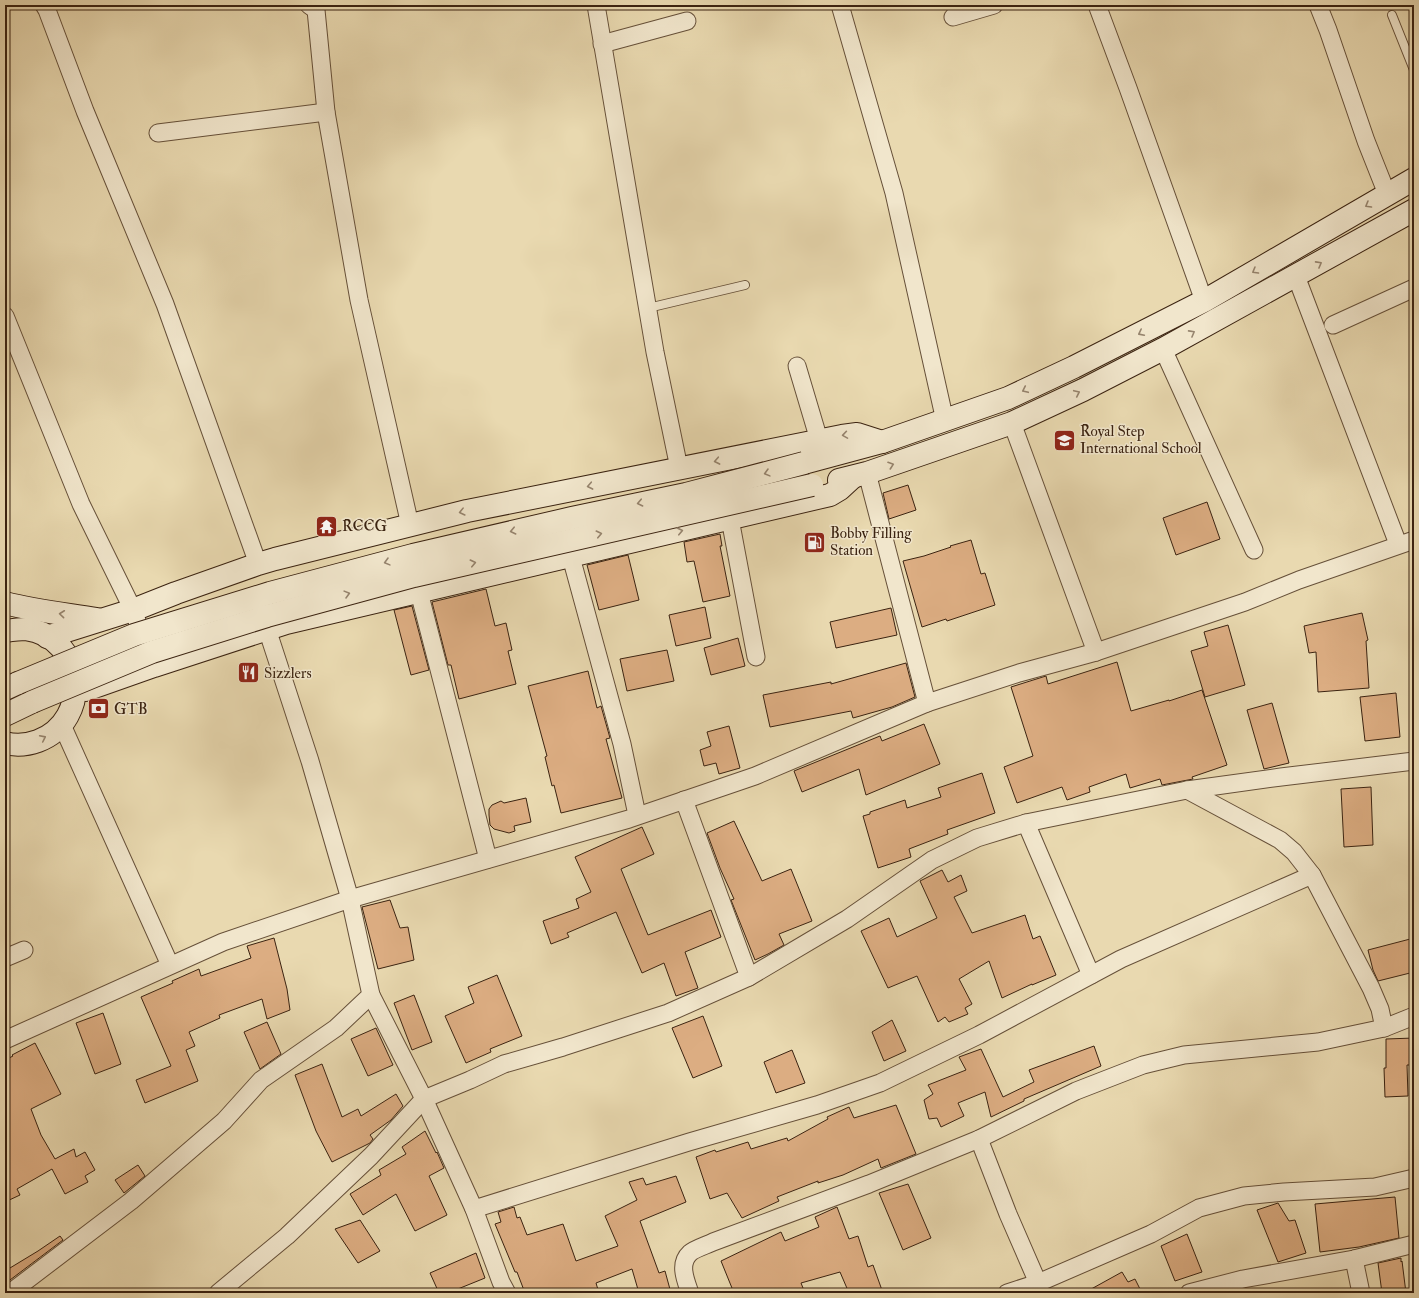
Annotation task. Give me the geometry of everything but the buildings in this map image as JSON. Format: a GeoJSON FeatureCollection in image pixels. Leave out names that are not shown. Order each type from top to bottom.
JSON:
{"type":"FeatureCollection","features":[{"type":"Feature","properties":{"kind":"main road"},"geometry":{"type":"LineString","coordinates":[[5,689],[134,635],[270,593],[420,553],[572,518],[686,494],[882,442],[945,421],[1015,395],[1074,367],[1204,301],[1414,179]]}},
{"type":"Feature","properties":{"kind":"main road"},"geometry":{"type":"LineString","coordinates":[[5,715],[48,694],[152,652],[267,616],[414,576],[860,475],[1012,423],[1083,390],[1163,349],[1414,210]]}},
{"type":"Feature","properties":{"kind":"main road"},"geometry":{"type":"LineString","coordinates":[[47,637],[100,619],[133,610],[258,564],[467,511],[819,440],[857,434],[882,442]]}},
{"type":"Feature","properties":{"kind":"main road"},"geometry":{"type":"LineString","coordinates":[[75,694],[154,666],[286,623],[830,495],[860,475]]}},
{"type":"Feature","properties":{"kind":"main road"},"geometry":{"type":"LineString","coordinates":[[5,603],[44,612],[100,619]]}},
{"type":"Feature","properties":{"kind":"main road"},"geometry":{"type":"LineString","coordinates":[[5,631],[26,629],[37,632],[56,643],[70,661],[76,683],[75,694],[68,716],[62,725],[53,733],[44,739],[33,743],[22,745],[5,743]]}},
{"type":"Feature","properties":{"kind":"street"},"geometry":{"type":"LineString","coordinates":[[310,5],[316,10],[326,112],[359,300],[410,525]]}},
{"type":"Feature","properties":{"kind":"street"},"geometry":{"type":"LineString","coordinates":[[596,5],[655,352],[679,468]]}},
{"type":"Feature","properties":{"kind":"street"},"geometry":{"type":"LineString","coordinates":[[840,5],[894,193],[945,421]]}},
{"type":"Feature","properties":{"kind":"street"},"geometry":{"type":"LineString","coordinates":[[953,17],[994,5]]}},
{"type":"Feature","properties":{"kind":"street"},"geometry":{"type":"LineString","coordinates":[[1097,5],[1204,301]]}},
{"type":"Feature","properties":{"kind":"street"},"geometry":{"type":"LineString","coordinates":[[1318,5],[1366,141],[1387,194]]}},
{"type":"Feature","properties":{"kind":"street"},"geometry":{"type":"LineString","coordinates":[[49,7],[85,111],[165,304],[258,564]]}},
{"type":"Feature","properties":{"kind":"street"},"geometry":{"type":"LineString","coordinates":[[602,44],[686,21]]}},
{"type":"Feature","properties":{"kind":"street"},"geometry":{"type":"LineString","coordinates":[[158,133],[326,112]]}},
{"type":"Feature","properties":{"kind":"street"},"geometry":{"type":"LineString","coordinates":[[5,1040],[223,942],[350,900],[638,815],[755,776],[927,703],[1019,673],[1096,652],[1244,602],[1299,580],[1406,542],[1296,276]]}},
{"type":"Feature","properties":{"kind":"street"},"geometry":{"type":"LineString","coordinates":[[1333,325],[1414,288]]}},
{"type":"Feature","properties":{"kind":"street"},"geometry":{"type":"LineString","coordinates":[[5,316],[81,504],[133,610],[154,666]]}},
{"type":"Feature","properties":{"kind":"street"},"geometry":{"type":"LineString","coordinates":[[1163,349],[1254,550]]}},
{"type":"Feature","properties":{"kind":"street"},"geometry":{"type":"LineString","coordinates":[[797,366],[819,440]]}},
{"type":"Feature","properties":{"kind":"street"},"geometry":{"type":"LineString","coordinates":[[1012,423],[1096,652]]}},
{"type":"Feature","properties":{"kind":"street"},"geometry":{"type":"LineString","coordinates":[[860,475],[927,703]]}},
{"type":"Feature","properties":{"kind":"street"},"geometry":{"type":"LineString","coordinates":[[730,519],[756,658]]}},
{"type":"Feature","properties":{"kind":"street"},"geometry":{"type":"LineString","coordinates":[[571,557],[622,744],[638,815]]}},
{"type":"Feature","properties":{"kind":"street"},"geometry":{"type":"LineString","coordinates":[[419,592],[488,859]]}},
{"type":"Feature","properties":{"kind":"street"},"geometry":{"type":"LineString","coordinates":[[267,629],[310,761],[350,900],[371,996],[424,1099],[474,1209],[501,1282],[507,1293]]}},
{"type":"Feature","properties":{"kind":"street"},"geometry":{"type":"LineString","coordinates":[[62,725],[170,965]]}},
{"type":"Feature","properties":{"kind":"street"},"geometry":{"type":"LineString","coordinates":[[218,1293],[287,1236],[372,1156],[424,1099],[504,1064],[563,1047],[668,1013],[749,977],[847,919],[932,860],[977,838],[1026,823],[1187,790],[1414,761]]}},
{"type":"Feature","properties":{"kind":"street"},"geometry":{"type":"LineString","coordinates":[[1187,790],[1280,840],[1294,852],[1312,875],[1371,988],[1380,1009],[1384,1028]]}},
{"type":"Feature","properties":{"kind":"street"},"geometry":{"type":"LineString","coordinates":[[684,800],[749,977]]}},
{"type":"Feature","properties":{"kind":"street"},"geometry":{"type":"LineString","coordinates":[[1026,823],[1091,975]]}},
{"type":"Feature","properties":{"kind":"street"},"geometry":{"type":"LineString","coordinates":[[474,1209],[674,1147],[817,1105],[880,1082],[979,1035],[1121,959],[1312,875]]}},
{"type":"Feature","properties":{"kind":"street"},"geometry":{"type":"LineString","coordinates":[[5,958],[24,950]]}},
{"type":"Feature","properties":{"kind":"street"},"geometry":{"type":"LineString","coordinates":[[10,1293],[131,1201],[224,1121],[261,1080],[336,1028],[371,996]]}},
{"type":"Feature","properties":{"kind":"street"},"geometry":{"type":"LineString","coordinates":[[690,1293],[684,1277],[683,1265],[690,1253],[713,1242],[869,1184],[979,1139],[1076,1091],[1143,1065],[1184,1055],[1318,1042],[1384,1028],[1414,1016]]}},
{"type":"Feature","properties":{"kind":"street"},"geometry":{"type":"LineString","coordinates":[[979,1139],[1008,1214],[1038,1283]]}},
{"type":"Feature","properties":{"kind":"street"},"geometry":{"type":"LineString","coordinates":[[1008,1293],[1038,1283],[1152,1234],[1199,1208],[1244,1196],[1374,1186],[1414,1178]]}},
{"type":"Feature","properties":{"kind":"street"},"geometry":{"type":"LineString","coordinates":[[1189,1293],[1243,1280],[1354,1259],[1414,1244]]}},
{"type":"Feature","properties":{"kind":"street"},"geometry":{"type":"LineString","coordinates":[[1354,1259],[1361,1293]]}},
{"type":"Feature","properties":{"kind":"lane"},"geometry":{"type":"LineString","coordinates":[[1392,15],[1414,70]]}},
{"type":"Feature","properties":{"kind":"lane"},"geometry":{"type":"LineString","coordinates":[[648,308],[745,285]]}},
{"type":"Feature","properties":{"kind":"place","name":"Royal Step International School"},"geometry":{"type":"Point","coordinates":[1065,440]}},
{"type":"Feature","properties":{"kind":"place","name":"RCCG"},"geometry":{"type":"Point","coordinates":[327,526]}},
{"type":"Feature","properties":{"kind":"place","name":"Bobby Filling Station"},"geometry":{"type":"Point","coordinates":[815,542]}},
{"type":"Feature","properties":{"kind":"place","name":"Sizzlers"},"geometry":{"type":"Point","coordinates":[249,673]}},
{"type":"Feature","properties":{"kind":"place","name":"GTB"},"geometry":{"type":"Point","coordinates":[99,709]}}]}
